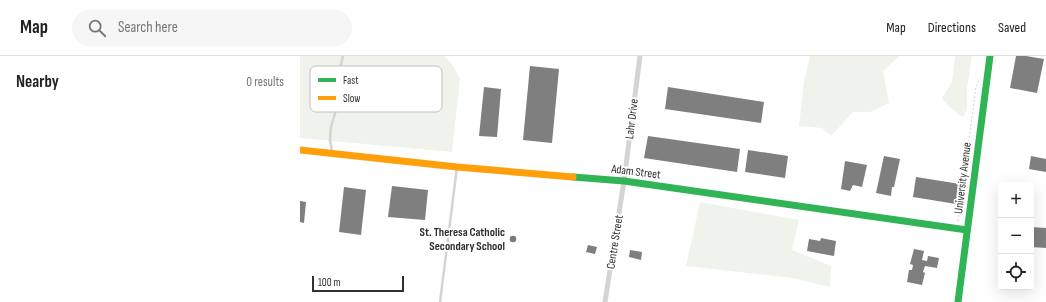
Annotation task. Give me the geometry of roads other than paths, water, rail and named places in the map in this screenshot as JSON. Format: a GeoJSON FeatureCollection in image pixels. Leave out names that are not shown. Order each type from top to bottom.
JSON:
{"type":"FeatureCollection","features":[{"type":"Feature","properties":{"kind":"street","name":"Lahr Drive"},"geometry":{"type":"LineString","coordinates":[[624,181],[640,56]]}},
{"type":"Feature","properties":{"kind":"street","name":"University Avenue"},"geometry":{"type":"LineString","coordinates":[[958,302],[990,56]]}},
{"type":"Feature","properties":{"kind":"street","name":"Adam Street"},"geometry":{"type":"LineString","coordinates":[[300,150],[457,167],[624,181],[967,230]]}},
{"type":"Feature","properties":{"kind":"street","name":"Centre Street"},"geometry":{"type":"LineString","coordinates":[[605,302],[624,181]]}},
{"type":"Feature","properties":{"kind":"lane"},"geometry":{"type":"LineString","coordinates":[[340,66],[343,56]]}},
{"type":"Feature","properties":{"kind":"lane"},"geometry":{"type":"LineString","coordinates":[[332,153],[330,139],[331,127],[335,112]]}},
{"type":"Feature","properties":{"kind":"lane"},"geometry":{"type":"LineString","coordinates":[[440,302],[457,167]]}},
{"type":"Feature","properties":{"kind":"place","name":"St. Theresa Catholic Secondary School"},"geometry":{"type":"Point","coordinates":[513,239]}}]}
